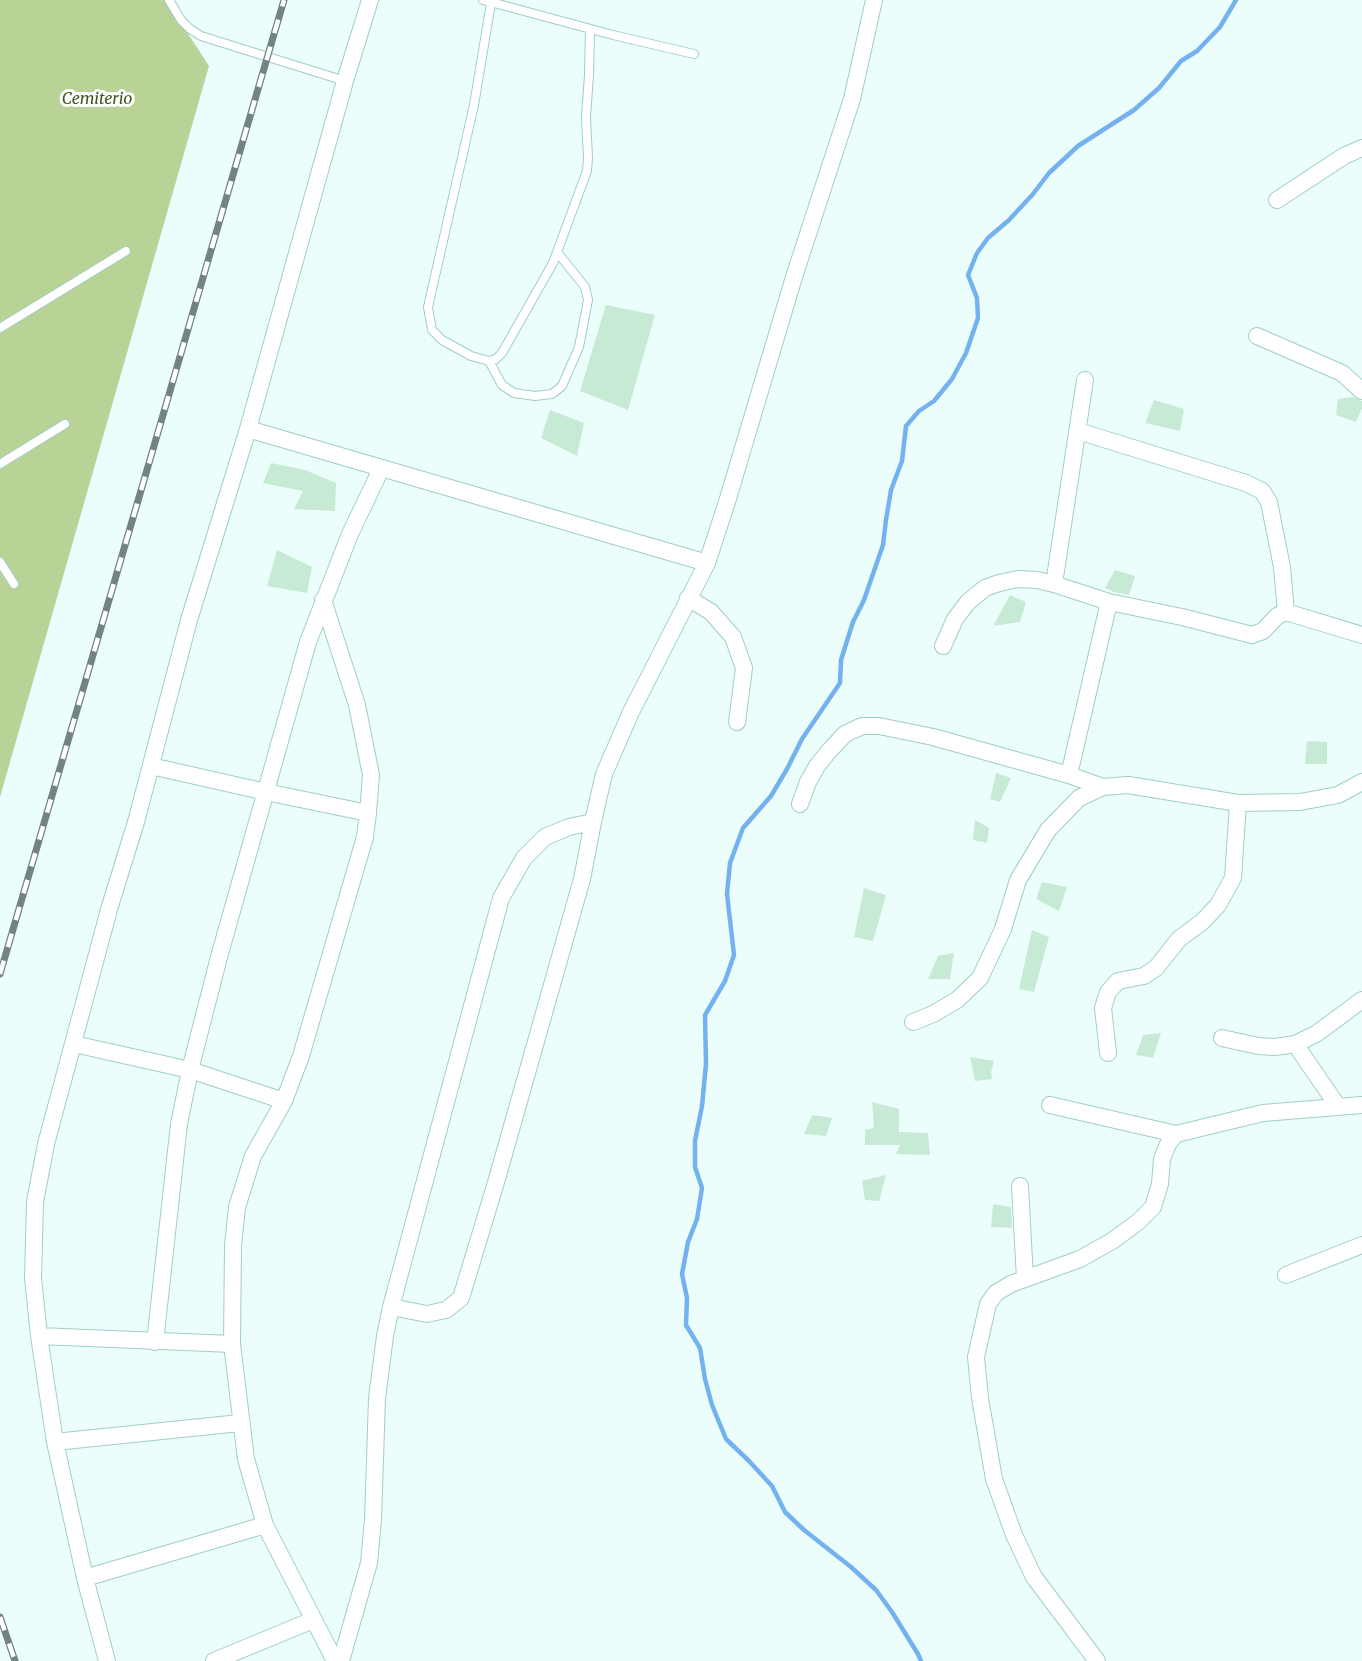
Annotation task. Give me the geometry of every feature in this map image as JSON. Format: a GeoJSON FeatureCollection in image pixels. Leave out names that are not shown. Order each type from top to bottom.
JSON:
{"type":"FeatureCollection","features":[{"type":"Feature","properties":{"kind":"street"},"geometry":{"type":"LineString","coordinates":[[107,1661],[85,1578],[55,1442],[33,1278],[35,1202],[46,1144],[110,906],[136,822],[189,620],[248,429],[345,81],[370,0]]}},
{"type":"Feature","properties":{"kind":"street"},"geometry":{"type":"LineString","coordinates":[[391,1307],[427,1314],[446,1310],[461,1298],[582,879],[592,822],[604,774],[631,712],[707,563],[794,277],[852,99],[874,0]]}},
{"type":"Feature","properties":{"kind":"street"},"geometry":{"type":"LineString","coordinates":[[1277,200],[1344,156],[1362,148]]}},
{"type":"Feature","properties":{"kind":"street"},"geometry":{"type":"LineString","coordinates":[[1257,336],[1342,373],[1362,391]]}},
{"type":"Feature","properties":{"kind":"street"},"geometry":{"type":"LineString","coordinates":[[1054,584],[1085,380]]}},
{"type":"Feature","properties":{"kind":"street"},"geometry":{"type":"LineString","coordinates":[[248,429],[707,563]]}},
{"type":"Feature","properties":{"kind":"street"},"geometry":{"type":"LineString","coordinates":[[1077,431],[1246,483],[1262,491],[1269,502],[1282,567],[1287,612]]}},
{"type":"Feature","properties":{"kind":"street"},"geometry":{"type":"LineString","coordinates":[[155,1342],[179,1124],[190,1070],[219,957],[308,642],[350,534],[381,469]]}},
{"type":"Feature","properties":{"kind":"street"},"geometry":{"type":"LineString","coordinates":[[943,646],[955,619],[968,602],[985,588],[1017,579],[1054,584],[1108,602],[1182,617],[1252,635],[1263,631],[1277,616],[1287,612],[1362,635]]}},
{"type":"Feature","properties":{"kind":"street"},"geometry":{"type":"LineString","coordinates":[[688,598],[711,612],[733,637],[744,668],[737,722]]}},
{"type":"Feature","properties":{"kind":"street"},"geometry":{"type":"LineString","coordinates":[[323,600],[357,705],[371,775],[368,813],[365,837],[301,1056],[284,1101],[254,1156],[237,1207],[233,1245],[232,1344],[246,1459],[265,1525],[335,1661]]}},
{"type":"Feature","properties":{"kind":"street"},"geometry":{"type":"LineString","coordinates":[[1069,775],[1108,602]]}},
{"type":"Feature","properties":{"kind":"street"},"geometry":{"type":"LineString","coordinates":[[800,804],[817,766],[845,734],[862,726],[879,726],[933,737],[1069,775],[1103,787]]}},
{"type":"Feature","properties":{"kind":"street"},"geometry":{"type":"LineString","coordinates":[[151,766],[368,813]]}},
{"type":"Feature","properties":{"kind":"street"},"geometry":{"type":"LineString","coordinates":[[914,1022],[957,1000],[980,978],[1003,929],[1018,880],[1048,830],[1079,798],[1103,787],[1128,785],[1238,803],[1300,802],[1338,795],[1362,782]]}},
{"type":"Feature","properties":{"kind":"street"},"geometry":{"type":"LineString","coordinates":[[1108,1053],[1103,1008],[1108,992],[1118,981],[1144,976],[1156,968],[1179,939],[1202,922],[1218,905],[1233,878],[1238,803]]}},
{"type":"Feature","properties":{"kind":"street"},"geometry":{"type":"LineString","coordinates":[[341,1661],[369,1563],[373,1520],[377,1398],[391,1307],[501,898],[524,858],[545,837],[569,826],[592,822]]}},
{"type":"Feature","properties":{"kind":"street"},"geometry":{"type":"LineString","coordinates":[[1222,1038],[1258,1046],[1275,1047],[1295,1044],[1316,1034],[1362,1000]]}},
{"type":"Feature","properties":{"kind":"street"},"geometry":{"type":"LineString","coordinates":[[74,1044],[190,1070],[284,1101]]}},
{"type":"Feature","properties":{"kind":"street"},"geometry":{"type":"LineString","coordinates":[[1295,1044],[1337,1106]]}},
{"type":"Feature","properties":{"kind":"street"},"geometry":{"type":"LineString","coordinates":[[1050,1105],[1176,1134],[1263,1113],[1362,1105]]}},
{"type":"Feature","properties":{"kind":"street"},"geometry":{"type":"LineString","coordinates":[[1097,1661],[1034,1577],[1014,1535],[994,1479],[980,1398],[976,1357],[988,1304],[996,1293],[1011,1284],[1080,1258],[1112,1241],[1138,1222],[1153,1207],[1160,1184],[1162,1159],[1168,1144],[1176,1134]]}},
{"type":"Feature","properties":{"kind":"street"},"geometry":{"type":"LineString","coordinates":[[1020,1186],[1025,1279]]}},
{"type":"Feature","properties":{"kind":"street"},"geometry":{"type":"LineString","coordinates":[[1286,1275],[1362,1245]]}},
{"type":"Feature","properties":{"kind":"street"},"geometry":{"type":"LineString","coordinates":[[39,1336],[232,1344]]}},
{"type":"Feature","properties":{"kind":"street"},"geometry":{"type":"LineString","coordinates":[[55,1442],[240,1422]]}},
{"type":"Feature","properties":{"kind":"street"},"geometry":{"type":"LineString","coordinates":[[85,1578],[265,1525]]}},
{"type":"Feature","properties":{"kind":"street"},"geometry":{"type":"LineString","coordinates":[[214,1661],[313,1620]]}},
{"type":"Feature","properties":{"kind":"lane"},"geometry":{"type":"LineString","coordinates":[[169,0],[182,20],[201,36],[345,81]]}},
{"type":"Feature","properties":{"kind":"lane"},"geometry":{"type":"LineString","coordinates":[[590,29],[586,117],[587,171],[553,263],[502,353],[496,359],[489,361],[471,356],[442,340],[432,330],[428,307],[474,105],[487,1],[694,54]]}},
{"type":"Feature","properties":{"kind":"lane"},"geometry":{"type":"LineString","coordinates":[[0,328],[126,251]]}},
{"type":"Feature","properties":{"kind":"lane"},"geometry":{"type":"LineString","coordinates":[[489,361],[501,385],[514,393],[535,396],[552,394],[562,386],[579,346],[588,300],[585,287],[557,252]]}},
{"type":"Feature","properties":{"kind":"lane"},"geometry":{"type":"LineString","coordinates":[[0,464],[65,424]]}},
{"type":"Feature","properties":{"kind":"lane"},"geometry":{"type":"LineString","coordinates":[[0,562],[14,584]]}},
{"type":"Feature","properties":{"kind":"green space","name":"Cemiterio"},"geometry":{"type":"Polygon","coordinates":[[[0,0],[166,0],[209,66],[0,797],[0,0]]]}},
{"type":"Feature","properties":{"kind":"building"},"geometry":{"type":"Polygon","coordinates":[[[606,305],[655,315],[628,410],[580,391],[606,305]]]}},
{"type":"Feature","properties":{"kind":"building"},"geometry":{"type":"Polygon","coordinates":[[[1353,397],[1362,401],[1362,408],[1356,422],[1336,415],[1338,399],[1353,397]]]}},
{"type":"Feature","properties":{"kind":"building"},"geometry":{"type":"Polygon","coordinates":[[[1154,400],[1184,409],[1180,431],[1145,423],[1154,400]]]}},
{"type":"Feature","properties":{"kind":"building"},"geometry":{"type":"Polygon","coordinates":[[[550,410],[584,423],[577,456],[541,438],[550,410]]]}},
{"type":"Feature","properties":{"kind":"building"},"geometry":{"type":"Polygon","coordinates":[[[271,463],[305,470],[336,483],[335,511],[294,509],[303,491],[263,483],[271,463]]]}},
{"type":"Feature","properties":{"kind":"building"},"geometry":{"type":"Polygon","coordinates":[[[277,550],[312,567],[307,593],[267,586],[277,550]]]}},
{"type":"Feature","properties":{"kind":"building"},"geometry":{"type":"Polygon","coordinates":[[[1115,570],[1135,576],[1129,595],[1105,588],[1115,570]]]}},
{"type":"Feature","properties":{"kind":"building"},"geometry":{"type":"Polygon","coordinates":[[[1010,595],[1026,602],[1020,622],[993,626],[1010,595]]]}},
{"type":"Feature","properties":{"kind":"building"},"geometry":{"type":"Polygon","coordinates":[[[1307,741],[1327,742],[1327,764],[1305,764],[1307,741]]]}},
{"type":"Feature","properties":{"kind":"building"},"geometry":{"type":"Polygon","coordinates":[[[996,773],[1011,778],[1000,802],[990,799],[996,773]]]}},
{"type":"Feature","properties":{"kind":"building"},"geometry":{"type":"Polygon","coordinates":[[[975,820],[989,828],[987,843],[973,840],[975,820]]]}},
{"type":"Feature","properties":{"kind":"building"},"geometry":{"type":"Polygon","coordinates":[[[1042,882],[1067,887],[1059,911],[1036,899],[1042,882]]]}},
{"type":"Feature","properties":{"kind":"building"},"geometry":{"type":"Polygon","coordinates":[[[864,888],[886,895],[873,941],[854,937],[864,888]]]}},
{"type":"Feature","properties":{"kind":"building"},"geometry":{"type":"Polygon","coordinates":[[[1032,930],[1049,937],[1034,992],[1019,989],[1032,930]]]}},
{"type":"Feature","properties":{"kind":"building"},"geometry":{"type":"Polygon","coordinates":[[[954,953],[950,979],[928,979],[938,956],[954,953]]]}},
{"type":"Feature","properties":{"kind":"building"},"geometry":{"type":"Polygon","coordinates":[[[1161,1033],[1153,1058],[1136,1055],[1143,1035],[1161,1033]]]}},
{"type":"Feature","properties":{"kind":"building"},"geometry":{"type":"Polygon","coordinates":[[[970,1057],[994,1061],[992,1079],[975,1081],[970,1057]]]}},
{"type":"Feature","properties":{"kind":"building"},"geometry":{"type":"Polygon","coordinates":[[[872,1102],[899,1109],[899,1132],[928,1133],[930,1155],[896,1154],[900,1145],[865,1145],[865,1130],[874,1128],[872,1102]]]}},
{"type":"Feature","properties":{"kind":"building"},"geometry":{"type":"Polygon","coordinates":[[[812,1115],[832,1118],[826,1136],[804,1134],[812,1115]]]}},
{"type":"Feature","properties":{"kind":"building"},"geometry":{"type":"Polygon","coordinates":[[[886,1175],[879,1201],[865,1200],[862,1181],[886,1175]]]}},
{"type":"Feature","properties":{"kind":"building"},"geometry":{"type":"Polygon","coordinates":[[[993,1204],[1011,1207],[1012,1228],[991,1227],[993,1204]]]}},
{"type":"Feature","properties":{"kind":"waterway"},"geometry":{"type":"LineString","coordinates":[[921,1661],[876,1590],[785,1512],[772,1486],[726,1439],[712,1405],[700,1348],[686,1325],[687,1298],[682,1274],[688,1242],[697,1219],[702,1188],[695,1167],[695,1141],[702,1106],[706,1064],[705,1015],[725,981],[734,955],[727,894],[730,863],[743,828],[771,796],[802,739],[840,683],[841,660],[883,545],[891,490],[902,461],[906,426],[919,411],[934,401],[952,379],[966,353],[978,318],[977,298],[968,275],[977,253],[988,238],[1009,220],[1033,194],[1049,173],[1078,146],[1134,110],[1159,88],[1181,61],[1197,51],[1220,27],[1236,0]]}},
{"type":"Feature","properties":{"kind":"railway"},"geometry":{"type":"LineString","coordinates":[[0,974],[284,0]]}},
{"type":"Feature","properties":{"kind":"railway"},"geometry":{"type":"LineString","coordinates":[[0,1617],[15,1661]]}}]}
